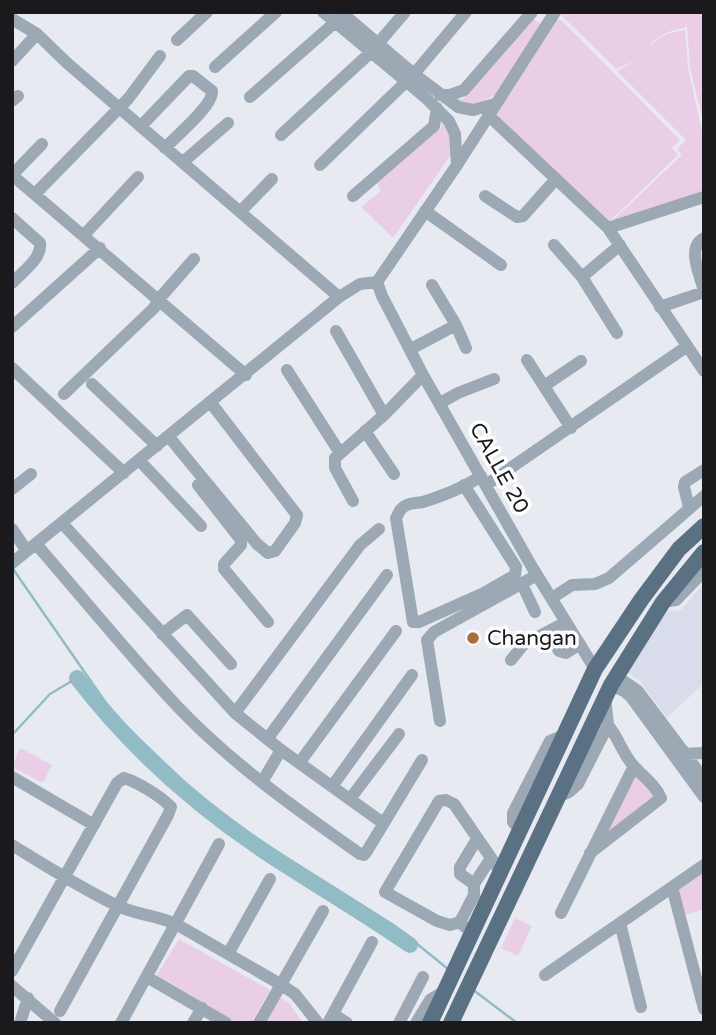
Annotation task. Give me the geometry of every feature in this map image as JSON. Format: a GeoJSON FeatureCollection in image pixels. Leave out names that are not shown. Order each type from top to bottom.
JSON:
{"type":"FeatureCollection","features":[{"type":"Feature","properties":{"kind":"main road"},"geometry":{"type":"LineString","coordinates":[[430,1023],[450,979],[466,926],[496,864],[520,830],[594,669],[656,580],[680,549],[704,526]]}},
{"type":"Feature","properties":{"kind":"main road"},"geometry":{"type":"LineString","coordinates":[[453,1020],[611,686],[663,602],[704,552]]}},
{"type":"Feature","properties":{"kind":"street"},"geometry":{"type":"LineString","coordinates":[[177,40],[207,12]]}},
{"type":"Feature","properties":{"kind":"street"},"geometry":{"type":"LineString","coordinates":[[215,67],[276,12]]}},
{"type":"Feature","properties":{"kind":"street"},"geometry":{"type":"LineString","coordinates":[[323,12],[341,15],[374,48],[410,78],[449,121],[455,134],[457,165]]}},
{"type":"Feature","properties":{"kind":"street"},"geometry":{"type":"LineString","coordinates":[[281,135],[374,48],[405,12]]}},
{"type":"Feature","properties":{"kind":"street"},"geometry":{"type":"LineString","coordinates":[[320,165],[410,78],[467,12]]}},
{"type":"Feature","properties":{"kind":"street"},"geometry":{"type":"LineString","coordinates":[[440,95],[464,90],[532,12]]}},
{"type":"Feature","properties":{"kind":"street"},"geometry":{"type":"LineString","coordinates":[[12,563],[246,375],[338,297],[360,285],[377,282],[457,165],[555,12]]}},
{"type":"Feature","properties":{"kind":"street"},"geometry":{"type":"LineString","coordinates":[[250,97],[341,15]]}},
{"type":"Feature","properties":{"kind":"street"},"geometry":{"type":"LineString","coordinates":[[12,19],[37,34],[338,297]]}},
{"type":"Feature","properties":{"kind":"street"},"geometry":{"type":"LineString","coordinates":[[12,61],[37,34]]}},
{"type":"Feature","properties":{"kind":"street"},"geometry":{"type":"LineString","coordinates":[[35,194],[120,107],[160,56]]}},
{"type":"Feature","properties":{"kind":"street"},"geometry":{"type":"LineString","coordinates":[[141,126],[189,76],[193,76],[212,91],[212,99],[165,148]]}},
{"type":"Feature","properties":{"kind":"street"},"geometry":{"type":"LineString","coordinates":[[410,78],[458,107],[473,110],[492,109]]}},
{"type":"Feature","properties":{"kind":"street"},"geometry":{"type":"LineString","coordinates":[[353,196],[434,126],[437,108]]}},
{"type":"Feature","properties":{"kind":"street"},"geometry":{"type":"LineString","coordinates":[[492,109],[555,180],[608,228],[704,371]]}},
{"type":"Feature","properties":{"kind":"street"},"geometry":{"type":"LineString","coordinates":[[183,162],[228,123]]}},
{"type":"Feature","properties":{"kind":"street"},"geometry":{"type":"LineString","coordinates":[[42,144],[12,175],[246,375]]}},
{"type":"Feature","properties":{"kind":"street"},"geometry":{"type":"LineString","coordinates":[[84,235],[138,177]]}},
{"type":"Feature","properties":{"kind":"street"},"geometry":{"type":"LineString","coordinates":[[240,212],[272,179]]}},
{"type":"Feature","properties":{"kind":"street"},"geometry":{"type":"LineString","coordinates":[[485,196],[517,217],[523,216],[555,180]]}},
{"type":"Feature","properties":{"kind":"street"},"geometry":{"type":"LineString","coordinates":[[608,228],[704,197]]}},
{"type":"Feature","properties":{"kind":"street"},"geometry":{"type":"LineString","coordinates":[[425,211],[500,265]]}},
{"type":"Feature","properties":{"kind":"street"},"geometry":{"type":"LineString","coordinates":[[12,218],[40,243],[41,249],[38,256],[12,283]]}},
{"type":"Feature","properties":{"kind":"street"},"geometry":{"type":"LineString","coordinates":[[660,307],[704,292],[694,249],[698,241],[704,238]]}},
{"type":"Feature","properties":{"kind":"street"},"geometry":{"type":"LineString","coordinates":[[554,245],[582,277],[617,333]]}},
{"type":"Feature","properties":{"kind":"street"},"geometry":{"type":"LineString","coordinates":[[582,277],[620,245]]}},
{"type":"Feature","properties":{"kind":"street"},"geometry":{"type":"LineString","coordinates":[[12,327],[100,248]]}},
{"type":"Feature","properties":{"kind":"street"},"geometry":{"type":"LineString","coordinates":[[64,394],[155,308],[159,299],[194,259]]}},
{"type":"Feature","properties":{"kind":"street","name":"CALLE 20"},"geometry":{"type":"LineString","coordinates":[[377,282],[423,374],[537,575],[594,669]]}},
{"type":"Feature","properties":{"kind":"street"},"geometry":{"type":"LineString","coordinates":[[432,285],[456,325],[466,348]]}},
{"type":"Feature","properties":{"kind":"street"},"geometry":{"type":"LineString","coordinates":[[411,349],[456,325]]}},
{"type":"Feature","properties":{"kind":"street"},"geometry":{"type":"LineString","coordinates":[[336,331],[384,415]]}},
{"type":"Feature","properties":{"kind":"street"},"geometry":{"type":"LineString","coordinates":[[464,485],[516,567],[515,575],[470,599],[419,622],[413,622],[396,518],[400,509],[408,504],[428,501],[464,485],[484,480],[571,428],[686,347]]}},
{"type":"Feature","properties":{"kind":"street"},"geometry":{"type":"LineString","coordinates":[[527,360],[571,428]]}},
{"type":"Feature","properties":{"kind":"street"},"geometry":{"type":"LineString","coordinates":[[544,386],[581,361]]}},
{"type":"Feature","properties":{"kind":"street"},"geometry":{"type":"LineString","coordinates":[[12,368],[124,473]]}},
{"type":"Feature","properties":{"kind":"street"},"geometry":{"type":"LineString","coordinates":[[287,370],[340,453]]}},
{"type":"Feature","properties":{"kind":"street"},"geometry":{"type":"LineString","coordinates":[[354,501],[335,468],[335,458],[384,415],[423,374]]}},
{"type":"Feature","properties":{"kind":"street"},"geometry":{"type":"LineString","coordinates":[[440,403],[494,379]]}},
{"type":"Feature","properties":{"kind":"street"},"geometry":{"type":"LineString","coordinates":[[92,384],[163,441],[257,544],[268,553],[275,551],[295,523],[293,507],[211,403]]}},
{"type":"Feature","properties":{"kind":"street"},"geometry":{"type":"LineString","coordinates":[[365,432],[394,474]]}},
{"type":"Feature","properties":{"kind":"street"},"geometry":{"type":"LineString","coordinates":[[163,441],[241,540],[242,545],[224,564],[224,569],[268,622]]}},
{"type":"Feature","properties":{"kind":"street"},"geometry":{"type":"LineString","coordinates":[[139,460],[201,526]]}},
{"type":"Feature","properties":{"kind":"street"},"geometry":{"type":"LineString","coordinates":[[690,507],[685,482],[704,470]]}},
{"type":"Feature","properties":{"kind":"street"},"geometry":{"type":"LineString","coordinates":[[12,489],[31,474]]}},
{"type":"Feature","properties":{"kind":"street"},"geometry":{"type":"LineString","coordinates":[[552,598],[572,585],[595,584],[609,578],[704,496]]}},
{"type":"Feature","properties":{"kind":"street"},"geometry":{"type":"LineString","coordinates":[[62,523],[235,713],[281,750],[383,823]]}},
{"type":"Feature","properties":{"kind":"street"},"geometry":{"type":"LineString","coordinates":[[12,529],[32,547],[177,706],[262,782],[302,814],[360,854],[364,855],[422,760]]}},
{"type":"Feature","properties":{"kind":"street"},"geometry":{"type":"LineString","coordinates":[[235,713],[360,545],[379,529]]}},
{"type":"Feature","properties":{"kind":"street"},"geometry":{"type":"LineString","coordinates":[[663,602],[676,600],[704,571]]}},
{"type":"Feature","properties":{"kind":"street"},"geometry":{"type":"LineString","coordinates":[[440,721],[427,640],[434,632],[537,575]]}},
{"type":"Feature","properties":{"kind":"street"},"geometry":{"type":"LineString","coordinates":[[268,738],[387,576]]}},
{"type":"Feature","properties":{"kind":"street"},"geometry":{"type":"LineString","coordinates":[[522,584],[535,612]]}},
{"type":"Feature","properties":{"kind":"street"},"geometry":{"type":"LineString","coordinates":[[162,634],[187,615],[232,664]]}},
{"type":"Feature","properties":{"kind":"street"},"geometry":{"type":"LineString","coordinates":[[511,660],[520,648],[566,622]]}},
{"type":"Feature","properties":{"kind":"street"},"geometry":{"type":"LineString","coordinates":[[300,762],[396,631]]}},
{"type":"Feature","properties":{"kind":"street"},"geometry":{"type":"LineString","coordinates":[[547,632],[559,651],[566,653],[580,644]]}},
{"type":"Feature","properties":{"kind":"street"},"geometry":{"type":"LineString","coordinates":[[332,785],[412,675]]}},
{"type":"Feature","properties":{"kind":"street"},"geometry":{"type":"LineString","coordinates":[[558,797],[578,784],[600,742],[608,725],[611,686],[631,697],[704,779]]}},
{"type":"Feature","properties":{"kind":"street"},"geometry":{"type":"LineString","coordinates":[[590,853],[661,798],[625,755],[621,743],[608,725]]}},
{"type":"Feature","properties":{"kind":"street"},"geometry":{"type":"LineString","coordinates":[[350,799],[399,734]]}},
{"type":"Feature","properties":{"kind":"street"},"geometry":{"type":"LineString","coordinates":[[600,742],[625,755]]}},
{"type":"Feature","properties":{"kind":"street"},"geometry":{"type":"LineString","coordinates":[[262,782],[266,771],[281,750]]}},
{"type":"Feature","properties":{"kind":"street"},"geometry":{"type":"LineString","coordinates":[[679,754],[704,753]]}},
{"type":"Feature","properties":{"kind":"street"},"geometry":{"type":"LineString","coordinates":[[679,754],[704,797]]}},
{"type":"Feature","properties":{"kind":"street"},"geometry":{"type":"LineString","coordinates":[[561,913],[634,766]]}},
{"type":"Feature","properties":{"kind":"street"},"geometry":{"type":"LineString","coordinates":[[12,777],[94,825]]}},
{"type":"Feature","properties":{"kind":"street"},"geometry":{"type":"LineString","coordinates":[[12,971],[117,783],[124,778],[171,807],[58,1017],[12,986]]}},
{"type":"Feature","properties":{"kind":"street"},"geometry":{"type":"LineString","coordinates":[[446,800],[454,804],[496,864],[474,884],[466,926],[437,921],[385,892],[439,801],[446,800]]}},
{"type":"Feature","properties":{"kind":"street"},"geometry":{"type":"LineString","coordinates":[[474,884],[460,874],[459,870],[477,839]]}},
{"type":"Feature","properties":{"kind":"street"},"geometry":{"type":"LineString","coordinates":[[121,1023],[219,844]]}},
{"type":"Feature","properties":{"kind":"street"},"geometry":{"type":"LineString","coordinates":[[13,848],[118,906],[139,914],[158,916],[176,924],[295,994],[318,1023]]}},
{"type":"Feature","properties":{"kind":"street"},"geometry":{"type":"LineString","coordinates":[[545,975],[704,865]]}},
{"type":"Feature","properties":{"kind":"street"},"geometry":{"type":"LineString","coordinates":[[228,954],[270,879]]}},
{"type":"Feature","properties":{"kind":"street"},"geometry":{"type":"LineString","coordinates":[[672,887],[704,1009]]}},
{"type":"Feature","properties":{"kind":"street"},"geometry":{"type":"LineString","coordinates":[[259,1023],[323,911]]}},
{"type":"Feature","properties":{"kind":"street"},"geometry":{"type":"LineString","coordinates":[[621,923],[640,1007]]}},
{"type":"Feature","properties":{"kind":"street"},"geometry":{"type":"LineString","coordinates":[[347,1023],[330,1018],[372,942]]}},
{"type":"Feature","properties":{"kind":"street"},"geometry":{"type":"LineString","coordinates":[[147,976],[226,1023]]}},
{"type":"Feature","properties":{"kind":"street"},"geometry":{"type":"LineString","coordinates":[[399,1023],[424,976]]}},
{"type":"Feature","properties":{"kind":"street"},"geometry":{"type":"LineString","coordinates":[[416,1023],[430,1000],[450,979]]}},
{"type":"Feature","properties":{"kind":"street"},"geometry":{"type":"LineString","coordinates":[[20,1023],[28,998]]}},
{"type":"Feature","properties":{"kind":"street"},"geometry":{"type":"LineString","coordinates":[[193,1023],[202,1008]]}},
{"type":"Feature","properties":{"kind":"shaded area"},"geometry":{"type":"Polygon","coordinates":[[[558,12],[704,12],[704,124],[690,68],[687,27],[668,32],[651,42],[652,46],[653,42],[669,33],[685,30],[688,68],[704,140],[704,194],[608,225],[682,155],[677,149],[686,140],[617,71],[637,60],[616,69],[558,12]]]}},
{"type":"Feature","properties":{"kind":"shaded area"},"geometry":{"type":"Polygon","coordinates":[[[556,18],[680,140],[672,148],[678,155],[607,224],[493,114],[556,18]]]}},
{"type":"Feature","properties":{"kind":"shaded area"},"geometry":{"type":"Polygon","coordinates":[[[533,19],[541,24],[497,94],[483,101],[464,105],[453,100],[463,99],[533,19]]]}},
{"type":"Feature","properties":{"kind":"shaded area"},"geometry":{"type":"Polygon","coordinates":[[[443,119],[452,135],[450,156],[393,238],[361,207],[381,191],[377,183],[441,128],[443,119]]]}},
{"type":"Feature","properties":{"kind":"shaded area"},"geometry":{"type":"Polygon","coordinates":[[[704,583],[704,683],[667,718],[640,681],[628,673],[666,611],[681,610],[704,583]]]}},
{"type":"Feature","properties":{"kind":"shaded area"},"geometry":{"type":"Polygon","coordinates":[[[20,748],[52,765],[43,783],[12,767],[20,748]]]}},
{"type":"Feature","properties":{"kind":"shaded area"},"geometry":{"type":"Polygon","coordinates":[[[634,773],[654,798],[601,839],[634,773]]]}},
{"type":"Feature","properties":{"kind":"shaded area"},"geometry":{"type":"Polygon","coordinates":[[[704,865],[704,909],[682,916],[673,886],[704,865]]]}},
{"type":"Feature","properties":{"kind":"shaded area"},"geometry":{"type":"Polygon","coordinates":[[[515,918],[532,926],[518,956],[501,948],[515,918]]]}},
{"type":"Feature","properties":{"kind":"shaded area"},"geometry":{"type":"Polygon","coordinates":[[[179,939],[270,990],[251,1023],[237,1023],[157,975],[179,939]]]}},
{"type":"Feature","properties":{"kind":"shaded area"},"geometry":{"type":"Polygon","coordinates":[[[280,998],[289,1003],[303,1023],[266,1023],[280,998]]]}},
{"type":"Feature","properties":{"kind":"waterway"},"geometry":{"type":"LineString","coordinates":[[13,569],[115,716],[200,797],[271,850],[395,926],[448,969]]}},
{"type":"Feature","properties":{"kind":"waterway"},"geometry":{"type":"LineString","coordinates":[[12,735],[50,694],[77,678]]}},
{"type":"Feature","properties":{"kind":"waterway"},"geometry":{"type":"LineString","coordinates":[[77,678],[142,752],[216,817],[410,945]]}},
{"type":"Feature","properties":{"kind":"waterway"},"geometry":{"type":"LineString","coordinates":[[472,989],[517,1023]]}},
{"type":"Feature","properties":{"kind":"place","name":"Changan"},"geometry":{"type":"Point","coordinates":[473,638]}}]}
